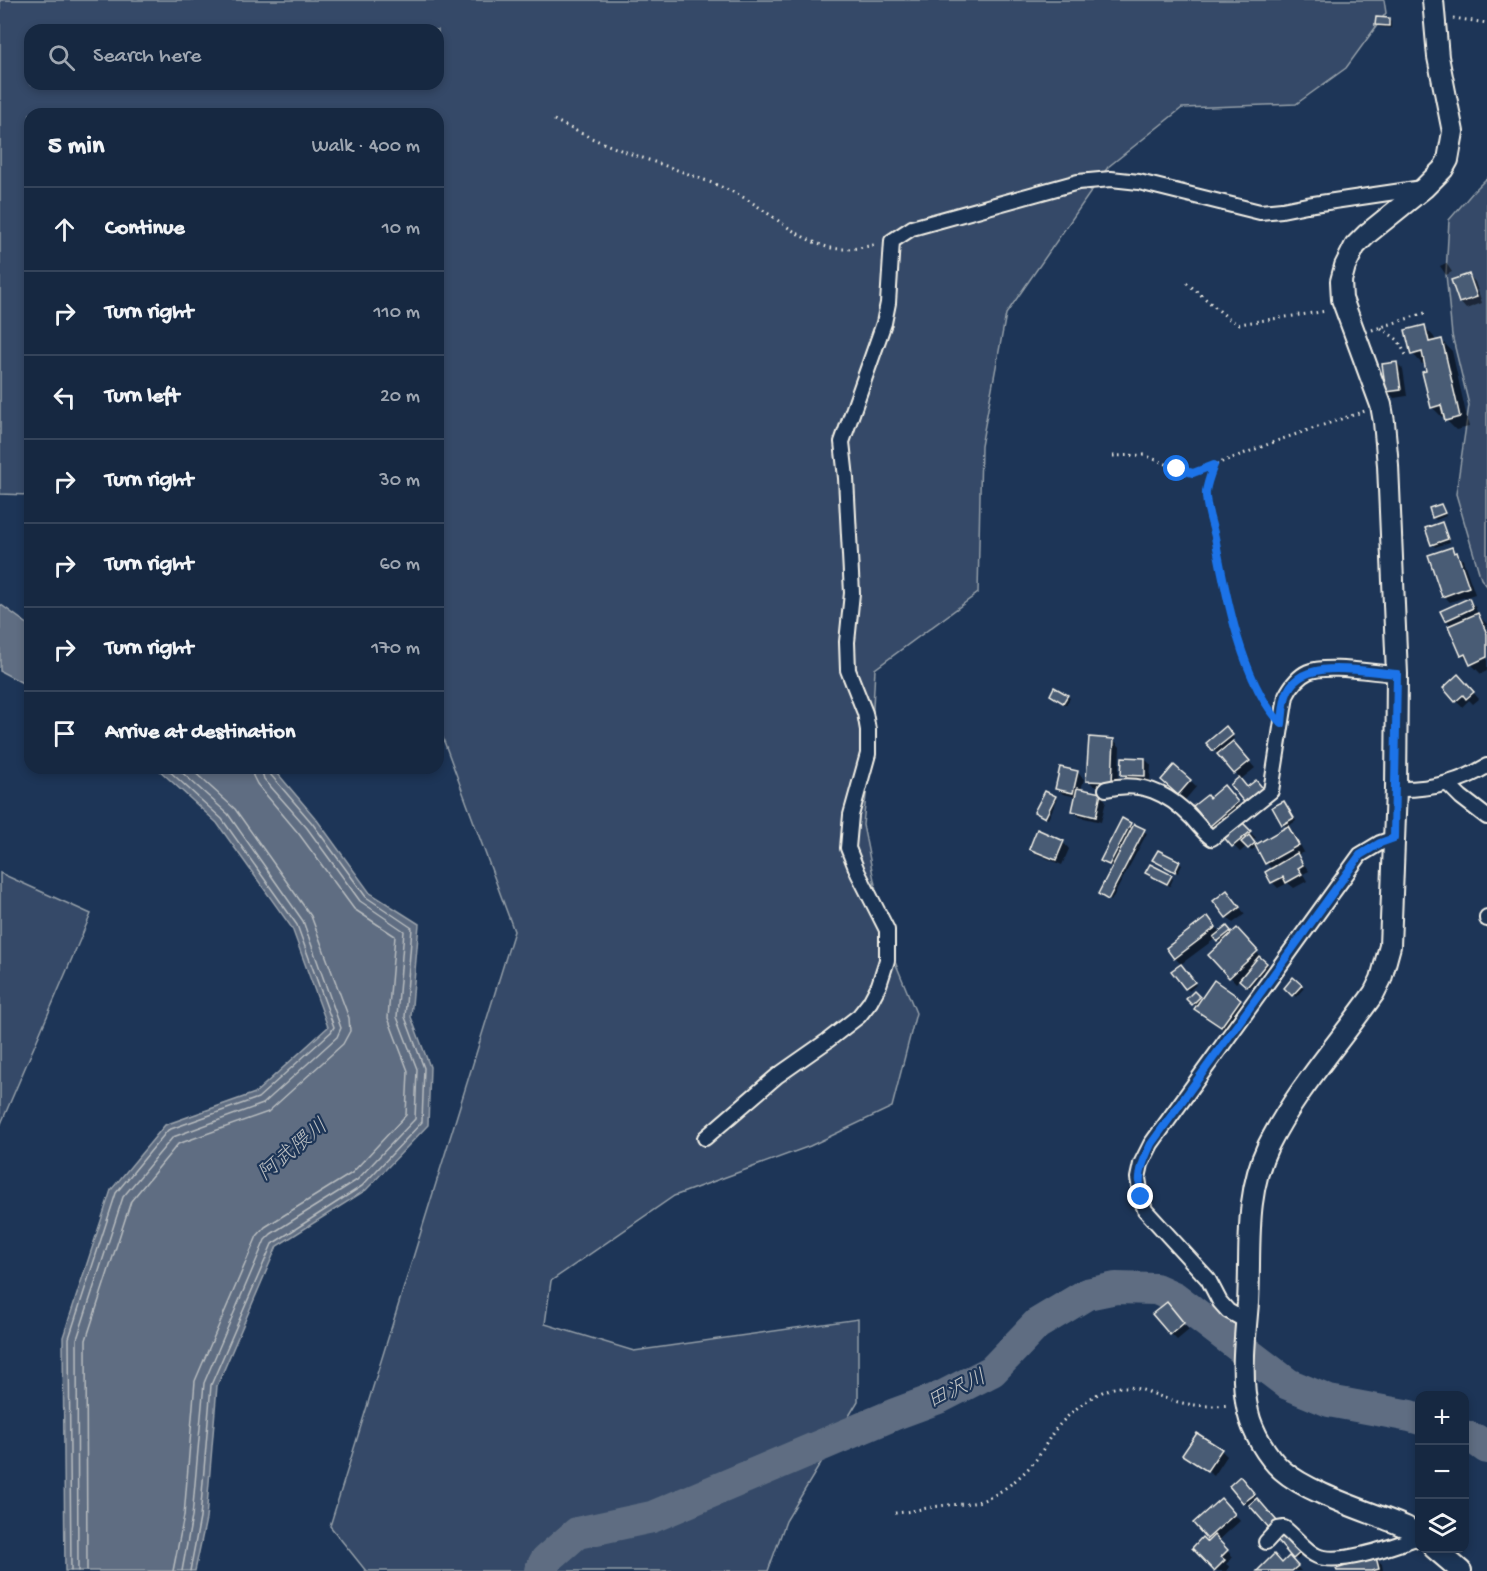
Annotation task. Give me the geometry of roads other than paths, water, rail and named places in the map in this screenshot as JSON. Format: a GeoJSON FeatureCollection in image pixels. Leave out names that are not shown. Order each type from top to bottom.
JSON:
{"type":"FeatureCollection","features":[{"type":"Feature","properties":{"kind":"street"},"geometry":{"type":"LineString","coordinates":[[1415,1534],[1406,1527],[1299,1482],[1281,1470],[1259,1437],[1250,1418],[1246,1398],[1244,1342],[1251,1204],[1256,1176],[1284,1118],[1365,1006],[1381,980],[1390,946],[1393,924],[1397,674],[1388,465],[1381,405],[1342,299],[1341,281],[1350,254],[1367,234],[1424,188],[1443,169],[1448,160],[1453,132],[1438,57],[1433,8]]}},
{"type":"Feature","properties":{"kind":"street"},"geometry":{"type":"LineString","coordinates":[[705,1138],[777,1076],[859,1016],[879,985],[887,960],[887,930],[848,848],[851,815],[868,754],[868,730],[865,713],[848,670],[847,642],[852,593],[842,442],[884,323],[888,303],[892,241],[912,228],[1078,182],[1111,179],[1139,182],[1260,212],[1424,188]]}},
{"type":"Feature","properties":{"kind":"street"},"geometry":{"type":"LineString","coordinates":[[1106,789],[1138,785],[1154,789],[1170,797],[1212,838],[1271,791],[1286,696],[1292,685],[1307,672],[1322,668],[1397,674]]}},
{"type":"Feature","properties":{"kind":"street"},"geometry":{"type":"LineString","coordinates":[[1396,789],[1448,784],[1487,766]]}},
{"type":"Feature","properties":{"kind":"street"},"geometry":{"type":"LineString","coordinates":[[1448,784],[1487,817]]}},
{"type":"Feature","properties":{"kind":"street"},"geometry":{"type":"LineString","coordinates":[[1246,1321],[1228,1311],[1201,1271],[1145,1210],[1139,1188],[1141,1164],[1151,1144],[1360,855],[1394,838]]}},
{"type":"Feature","properties":{"kind":"street"},"geometry":{"type":"LineString","coordinates":[[1266,1542],[1278,1529],[1284,1528],[1317,1556],[1328,1558],[1374,1554],[1415,1539]]}},
{"type":"Feature","properties":{"kind":"street"},"geometry":{"type":"LineString","coordinates":[[1440,1553],[1461,1571]]}},
{"type":"Feature","properties":{"kind":"water"},"geometry":{"type":"Polygon","coordinates":[[[0,604],[24,622],[24,684],[0,671],[0,604]]]}},
{"type":"Feature","properties":{"kind":"water","name":"阿武隈川"},"geometry":{"type":"Polygon","coordinates":[[[164,774],[278,774],[317,820],[370,893],[419,924],[411,1017],[430,1067],[428,1125],[366,1190],[277,1246],[217,1386],[206,1519],[195,1571],[65,1571],[63,1337],[111,1190],[165,1125],[255,1093],[328,1027],[292,928],[217,823],[164,774]]]}},
{"type":"Feature","properties":{"kind":"waterway","name":"田沢川"},"geometry":{"type":"LineString","coordinates":[[540,1571],[546,1560],[577,1533],[652,1517],[895,1414],[941,1397],[992,1371],[1037,1324],[1087,1294],[1116,1288],[1156,1289],[1174,1297],[1288,1384],[1329,1401],[1415,1418]]}},
{"type":"Feature","properties":{"kind":"waterway","name":"田沢川"},"geometry":{"type":"LineString","coordinates":[[1469,1438],[1487,1448]]}}]}
